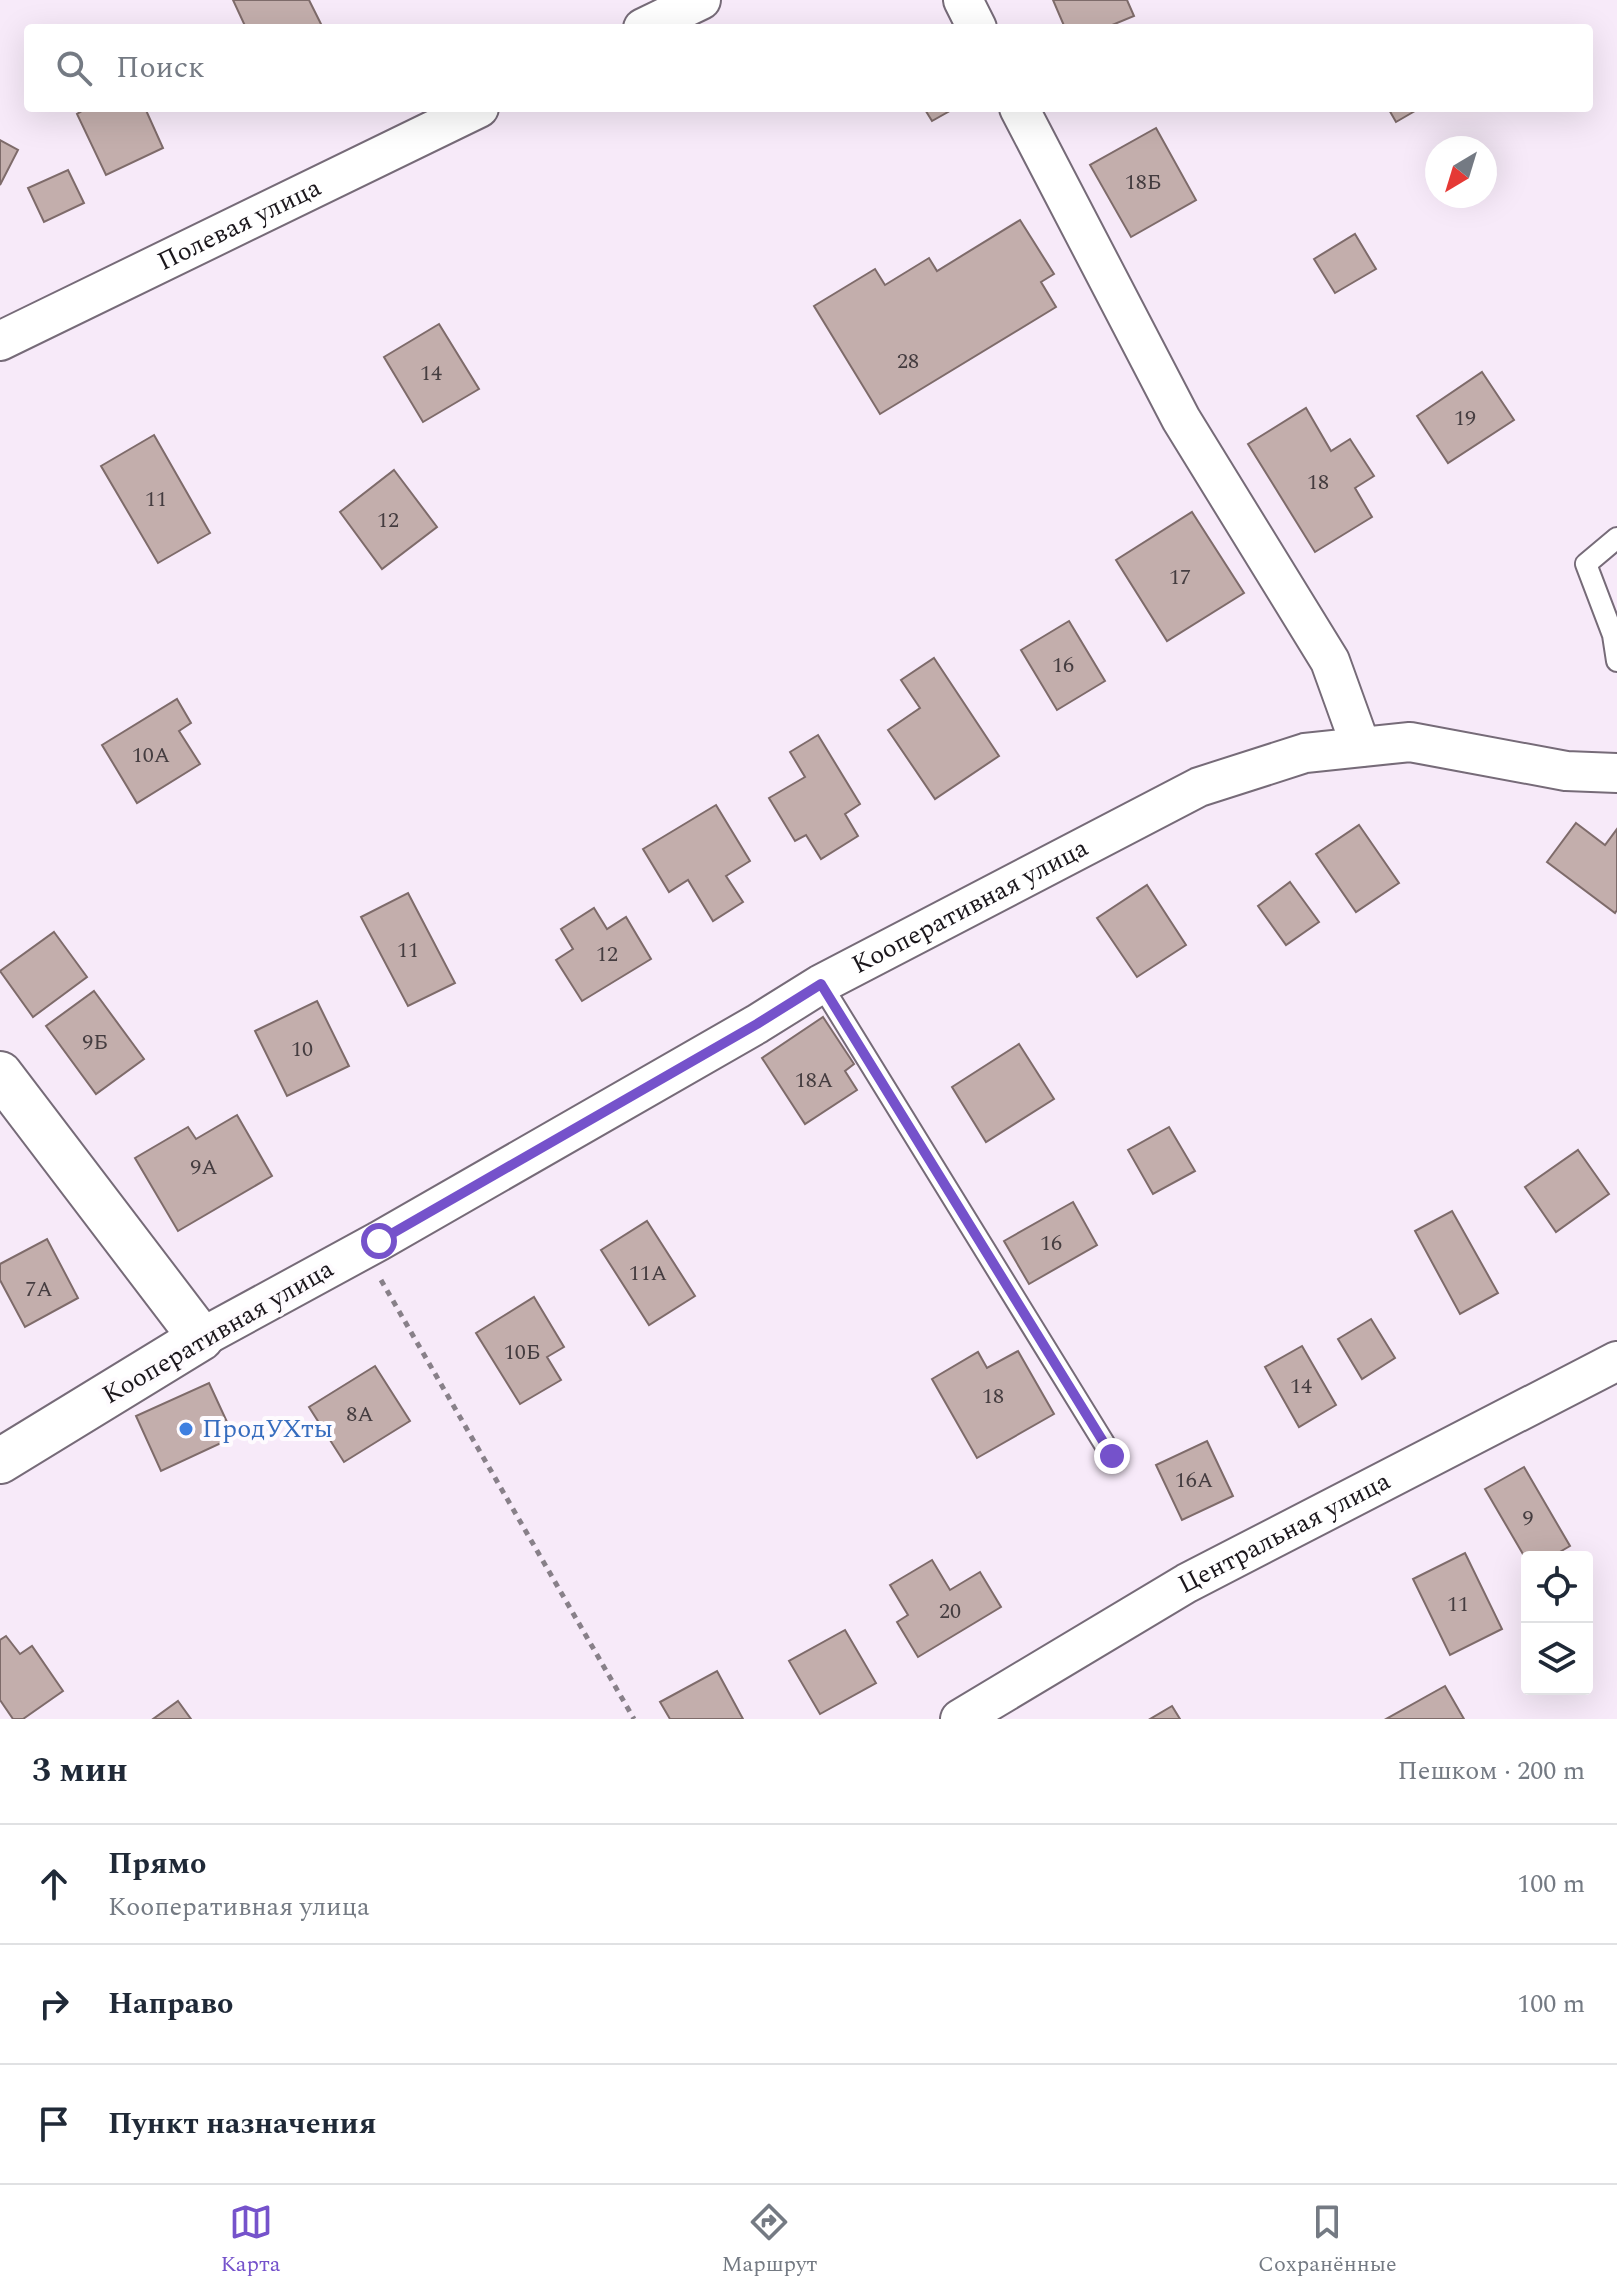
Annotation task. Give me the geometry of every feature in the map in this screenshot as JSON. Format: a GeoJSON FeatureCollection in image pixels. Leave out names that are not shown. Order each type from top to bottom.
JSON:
{"type":"FeatureCollection","features":[{"type":"Feature","properties":{"kind":"street"},"geometry":{"type":"LineString","coordinates":[[651,24],[701,0]]}},
{"type":"Feature","properties":{"kind":"street"},"geometry":{"type":"LineString","coordinates":[[963,0],[975,24]]}},
{"type":"Feature","properties":{"kind":"street","name":"Полевая улица"},"geometry":{"type":"LineString","coordinates":[[0,341],[471,112]]}},
{"type":"Feature","properties":{"kind":"street"},"geometry":{"type":"LineString","coordinates":[[1021,112],[1181,419],[1330,661],[1361,747]]}},
{"type":"Feature","properties":{"kind":"street","name":"Кооперативная улица"},"geometry":{"type":"LineString","coordinates":[[0,1461],[201,1338],[363,1250],[821,984],[1199,787],[1305,753],[1410,742],[1566,771],[1617,773]]}},
{"type":"Feature","properties":{"kind":"street"},"geometry":{"type":"LineString","coordinates":[[0,1074],[201,1338]]}},
{"type":"Feature","properties":{"kind":"street","name":"Центральная улица"},"geometry":{"type":"LineString","coordinates":[[960,1719],[1187,1583],[1617,1361]]}},
{"type":"Feature","properties":{"kind":"lane"},"geometry":{"type":"LineString","coordinates":[[1617,538],[1586,564],[1613,635],[1617,661]]}},
{"type":"Feature","properties":{"kind":"lane"},"geometry":{"type":"LineString","coordinates":[[821,984],[1112,1456]]}},
{"type":"Feature","properties":{"kind":"path"},"geometry":{"type":"LineString","coordinates":[[363,1250],[634,1719]]}},
{"type":"Feature","properties":{"kind":"building"},"geometry":{"type":"Polygon","coordinates":[[[233,0],[309,0],[321,24],[244,24],[233,0]]]}},
{"type":"Feature","properties":{"kind":"building"},"geometry":{"type":"Polygon","coordinates":[[[1053,0],[1127,0],[1134,16],[1115,24],[1063,24],[1053,0]]]}},
{"type":"Feature","properties":{"kind":"building"},"geometry":{"type":"Polygon","coordinates":[[[147,112],[163,148],[106,175],[77,114],[147,112]]]}},
{"type":"Feature","properties":{"kind":"building"},"geometry":{"type":"Polygon","coordinates":[[[926,112],[948,112],[932,121],[926,112]]]}},
{"type":"Feature","properties":{"kind":"building"},"geometry":{"type":"Polygon","coordinates":[[[1390,112],[1413,112],[1396,122],[1390,112]]]}},
{"type":"Feature","properties":{"kind":"building"},"geometry":{"type":"Polygon","coordinates":[[[1156,128],[1196,200],[1131,237],[1090,165],[1156,128]]]}},
{"type":"Feature","properties":{"kind":"building"},"geometry":{"type":"Polygon","coordinates":[[[0,140],[18,150],[0,185],[0,140]]]}},
{"type":"Feature","properties":{"kind":"building"},"geometry":{"type":"Polygon","coordinates":[[[68,170],[84,203],[44,222],[28,188],[68,170]]]}},
{"type":"Feature","properties":{"kind":"building"},"geometry":{"type":"Polygon","coordinates":[[[1020,220],[1054,274],[1041,282],[1056,307],[880,414],[814,306],[875,269],[885,285],[929,258],[937,271],[1020,220]]]}},
{"type":"Feature","properties":{"kind":"building"},"geometry":{"type":"Polygon","coordinates":[[[1355,234],[1376,269],[1335,293],[1314,259],[1355,234]]]}},
{"type":"Feature","properties":{"kind":"building"},"geometry":{"type":"Polygon","coordinates":[[[439,324],[479,389],[423,422],[384,357],[439,324]]]}},
{"type":"Feature","properties":{"kind":"building"},"geometry":{"type":"Polygon","coordinates":[[[1482,372],[1514,420],[1448,463],[1417,416],[1482,372]]]}},
{"type":"Feature","properties":{"kind":"building"},"geometry":{"type":"Polygon","coordinates":[[[1306,408],[1331,451],[1350,439],[1374,476],[1355,488],[1372,517],[1315,552],[1248,444],[1306,408]]]}},
{"type":"Feature","properties":{"kind":"building"},"geometry":{"type":"Polygon","coordinates":[[[154,435],[210,533],[158,563],[101,466],[154,435]]]}},
{"type":"Feature","properties":{"kind":"building"},"geometry":{"type":"Polygon","coordinates":[[[394,470],[437,527],[382,569],[340,512],[394,470]]]}},
{"type":"Feature","properties":{"kind":"building"},"geometry":{"type":"Polygon","coordinates":[[[1192,512],[1244,593],[1167,641],[1116,560],[1192,512]]]}},
{"type":"Feature","properties":{"kind":"building"},"geometry":{"type":"Polygon","coordinates":[[[1069,621],[1105,681],[1057,710],[1021,650],[1069,621]]]}},
{"type":"Feature","properties":{"kind":"building"},"geometry":{"type":"Polygon","coordinates":[[[934,658],[999,756],[935,799],[888,730],[920,708],[901,680],[934,658]]]}},
{"type":"Feature","properties":{"kind":"building"},"geometry":{"type":"Polygon","coordinates":[[[177,699],[191,723],[179,731],[200,764],[137,803],[102,745],[177,699]]]}},
{"type":"Feature","properties":{"kind":"building"},"geometry":{"type":"Polygon","coordinates":[[[818,735],[860,804],[845,814],[858,836],[821,859],[806,835],[795,841],[769,798],[805,777],[790,752],[818,735]]]}},
{"type":"Feature","properties":{"kind":"building"},"geometry":{"type":"Polygon","coordinates":[[[716,805],[750,861],[726,876],[743,902],[713,921],[688,880],[669,892],[643,849],[716,805]]]}},
{"type":"Feature","properties":{"kind":"building"},"geometry":{"type":"Polygon","coordinates":[[[1576,823],[1605,845],[1617,829],[1615,913],[1547,862],[1576,823]]]}},
{"type":"Feature","properties":{"kind":"building"},"geometry":{"type":"Polygon","coordinates":[[[1359,825],[1399,883],[1356,912],[1316,854],[1359,825]]]}},
{"type":"Feature","properties":{"kind":"building"},"geometry":{"type":"Polygon","coordinates":[[[1290,882],[1319,922],[1286,945],[1258,906],[1290,882]]]}},
{"type":"Feature","properties":{"kind":"building"},"geometry":{"type":"Polygon","coordinates":[[[1147,885],[1186,945],[1137,977],[1097,918],[1147,885]]]}},
{"type":"Feature","properties":{"kind":"building"},"geometry":{"type":"Polygon","coordinates":[[[408,893],[455,983],[408,1006],[361,917],[408,893]]]}},
{"type":"Feature","properties":{"kind":"building"},"geometry":{"type":"Polygon","coordinates":[[[594,908],[607,929],[626,917],[651,959],[582,1001],[556,960],[573,949],[561,929],[594,908]]]}},
{"type":"Feature","properties":{"kind":"building"},"geometry":{"type":"Polygon","coordinates":[[[54,932],[87,977],[33,1017],[0,971],[54,932]]]}},
{"type":"Feature","properties":{"kind":"building"},"geometry":{"type":"Polygon","coordinates":[[[94,991],[144,1059],[96,1094],[46,1026],[94,991]]]}},
{"type":"Feature","properties":{"kind":"building"},"geometry":{"type":"Polygon","coordinates":[[[317,1001],[349,1066],[287,1096],[255,1031],[317,1001]]]}},
{"type":"Feature","properties":{"kind":"building"},"geometry":{"type":"Polygon","coordinates":[[[823,1017],[854,1064],[845,1071],[857,1090],[805,1124],[762,1058],[823,1017]]]}},
{"type":"Feature","properties":{"kind":"building"},"geometry":{"type":"Polygon","coordinates":[[[1019,1044],[1054,1099],[986,1142],[952,1087],[1019,1044]]]}},
{"type":"Feature","properties":{"kind":"building"},"geometry":{"type":"Polygon","coordinates":[[[237,1115],[272,1176],[178,1231],[135,1158],[188,1127],[196,1139],[237,1115]]]}},
{"type":"Feature","properties":{"kind":"building"},"geometry":{"type":"Polygon","coordinates":[[[1169,1127],[1195,1171],[1153,1194],[1128,1150],[1169,1127]]]}},
{"type":"Feature","properties":{"kind":"building"},"geometry":{"type":"Polygon","coordinates":[[[1578,1150],[1609,1194],[1556,1232],[1525,1187],[1578,1150]]]}},
{"type":"Feature","properties":{"kind":"building"},"geometry":{"type":"Polygon","coordinates":[[[1073,1202],[1097,1245],[1029,1284],[1004,1241],[1073,1202]]]}},
{"type":"Feature","properties":{"kind":"building"},"geometry":{"type":"Polygon","coordinates":[[[1452,1211],[1498,1293],[1460,1314],[1415,1231],[1452,1211]]]}},
{"type":"Feature","properties":{"kind":"building"},"geometry":{"type":"Polygon","coordinates":[[[647,1221],[695,1296],[649,1325],[601,1250],[647,1221]]]}},
{"type":"Feature","properties":{"kind":"building"},"geometry":{"type":"Polygon","coordinates":[[[47,1239],[78,1298],[25,1327],[0,1280],[0,1264],[47,1239]]]}},
{"type":"Feature","properties":{"kind":"building"},"geometry":{"type":"Polygon","coordinates":[[[534,1297],[564,1347],[547,1357],[561,1380],[520,1404],[476,1333],[534,1297]]]}},
{"type":"Feature","properties":{"kind":"building"},"geometry":{"type":"Polygon","coordinates":[[[1371,1319],[1395,1358],[1362,1379],[1338,1339],[1371,1319]]]}},
{"type":"Feature","properties":{"kind":"building"},"geometry":{"type":"Polygon","coordinates":[[[1302,1346],[1336,1405],[1299,1427],[1265,1367],[1302,1346]]]}},
{"type":"Feature","properties":{"kind":"building"},"geometry":{"type":"Polygon","coordinates":[[[1018,1351],[1054,1414],[977,1458],[932,1379],[978,1352],[987,1368],[1018,1351]]]}},
{"type":"Feature","properties":{"kind":"building"},"geometry":{"type":"Polygon","coordinates":[[[375,1366],[410,1421],[344,1462],[309,1407],[375,1366]]]}},
{"type":"Feature","properties":{"kind":"building"},"geometry":{"type":"Polygon","coordinates":[[[209,1383],[234,1437],[161,1471],[136,1416],[209,1383]]]}},
{"type":"Feature","properties":{"kind":"building"},"geometry":{"type":"Polygon","coordinates":[[[1207,1441],[1233,1496],[1182,1520],[1156,1465],[1207,1441]]]}},
{"type":"Feature","properties":{"kind":"building"},"geometry":{"type":"Polygon","coordinates":[[[1524,1467],[1570,1546],[1561,1551],[1521,1551],[1485,1489],[1524,1467]]]}},
{"type":"Feature","properties":{"kind":"building"},"geometry":{"type":"Polygon","coordinates":[[[1465,1553],[1502,1629],[1450,1655],[1413,1579],[1465,1553]]]}},
{"type":"Feature","properties":{"kind":"building"},"geometry":{"type":"Polygon","coordinates":[[[932,1560],[950,1590],[980,1572],[1001,1607],[918,1657],[897,1622],[908,1615],[890,1585],[932,1560]]]}},
{"type":"Feature","properties":{"kind":"building"},"geometry":{"type":"Polygon","coordinates":[[[845,1630],[876,1683],[820,1714],[789,1661],[845,1630]]]}},
{"type":"Feature","properties":{"kind":"building"},"geometry":{"type":"Polygon","coordinates":[[[6,1636],[20,1654],[32,1646],[63,1691],[23,1719],[13,1719],[0,1700],[0,1640],[6,1636]]]}},
{"type":"Feature","properties":{"kind":"building"},"geometry":{"type":"Polygon","coordinates":[[[717,1671],[743,1719],[670,1719],[660,1702],[717,1671]]]}},
{"type":"Feature","properties":{"kind":"building"},"geometry":{"type":"Polygon","coordinates":[[[1445,1686],[1464,1719],[1386,1719],[1445,1686]]]}},
{"type":"Feature","properties":{"kind":"building"},"geometry":{"type":"Polygon","coordinates":[[[178,1701],[191,1719],[153,1719],[178,1701]]]}},
{"type":"Feature","properties":{"kind":"building"},"geometry":{"type":"Polygon","coordinates":[[[1172,1706],[1180,1719],[1150,1719],[1172,1706]]]}},
{"type":"Feature","properties":{"kind":"place","name":"ПродУХты"},"geometry":{"type":"Point","coordinates":[186,1429]}},
{"type":"Feature","properties":{"kind":"route"},"geometry":{"type":"LineString","coordinates":[[379,1241],[757,1024],[821,984],[1112,1456]]}}]}
